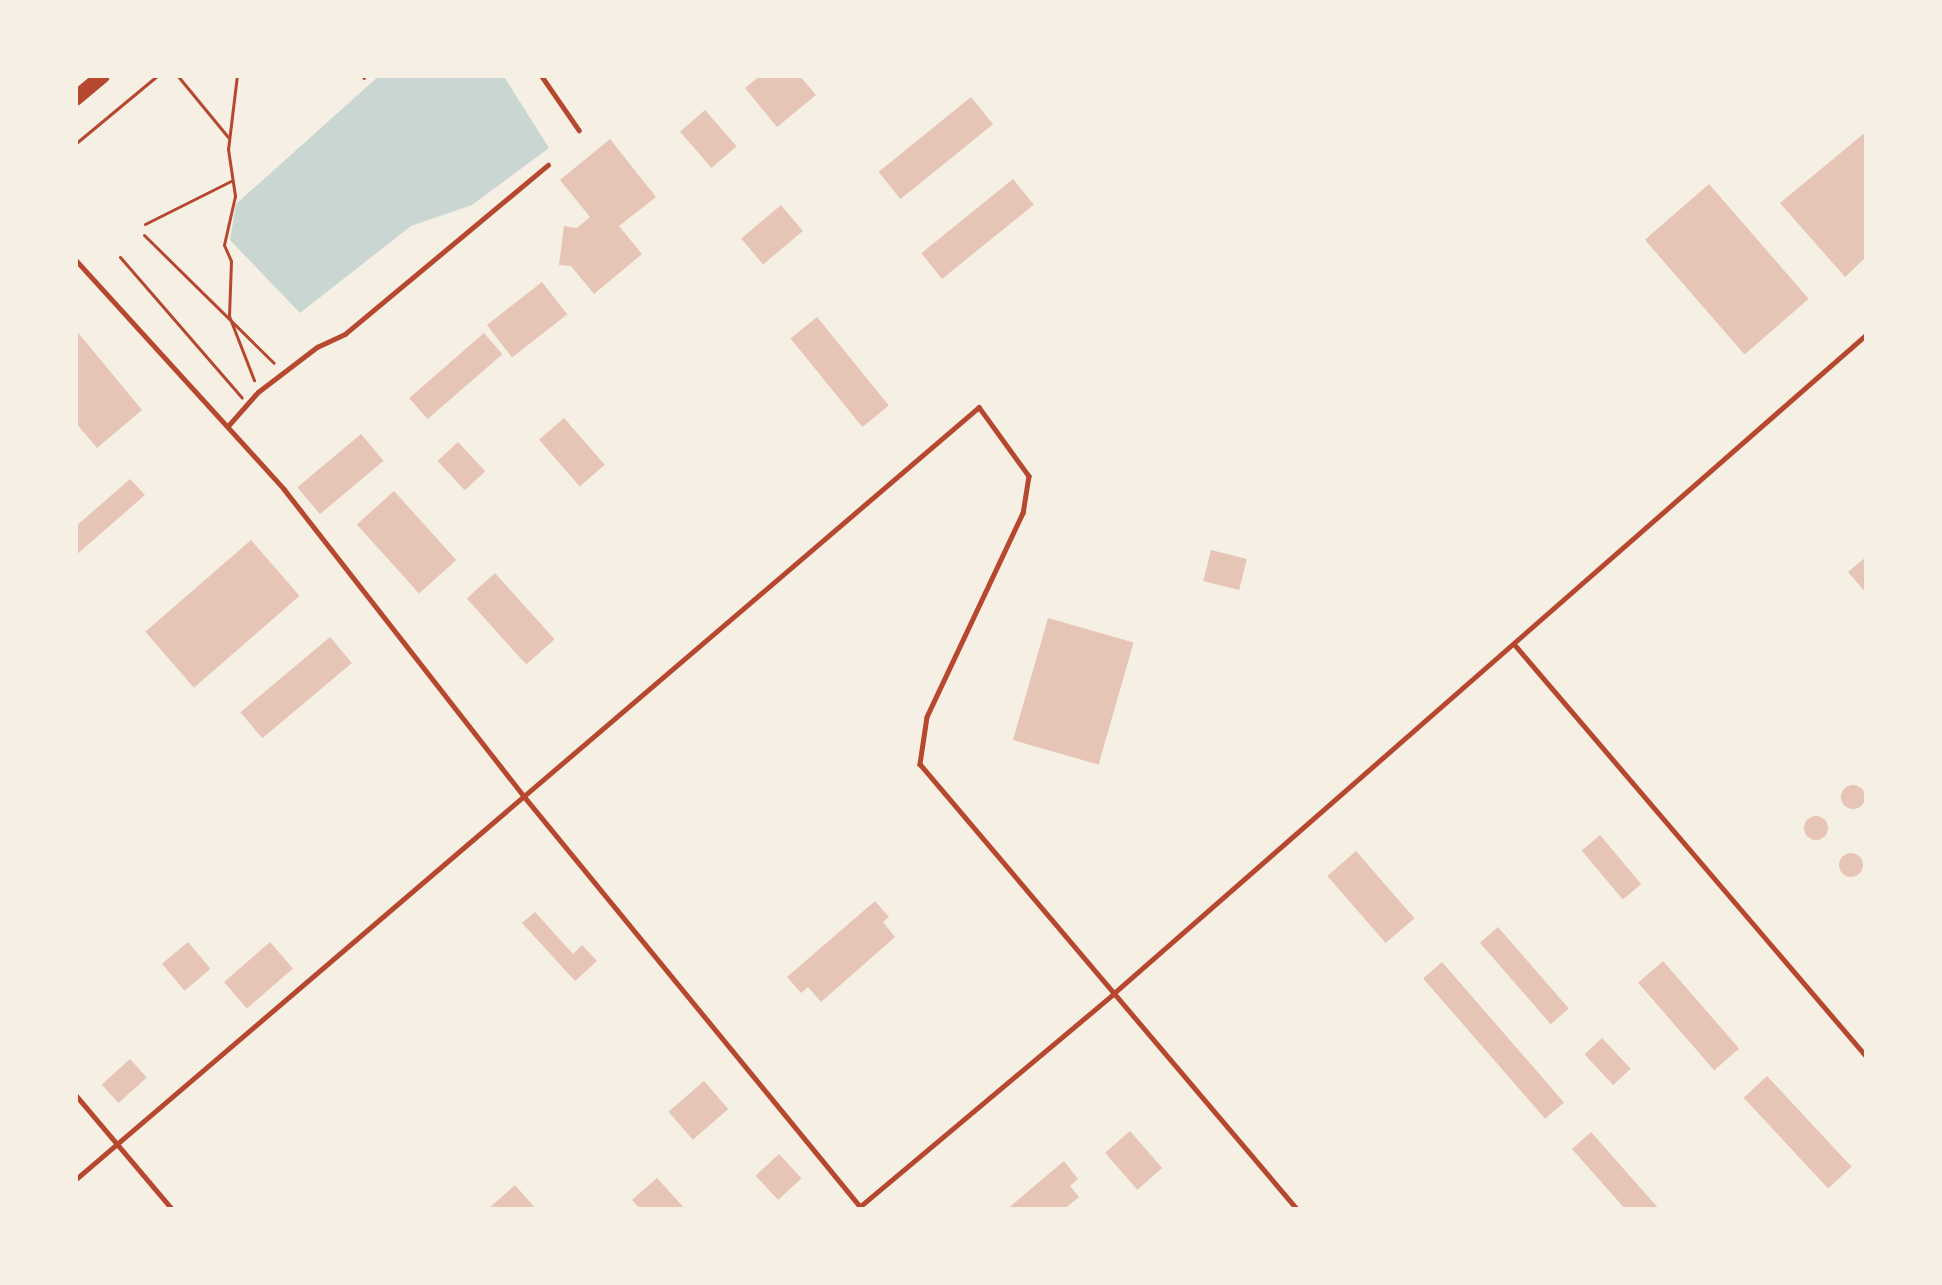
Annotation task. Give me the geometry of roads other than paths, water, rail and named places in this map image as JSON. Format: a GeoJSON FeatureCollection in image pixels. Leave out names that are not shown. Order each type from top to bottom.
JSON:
{"type":"FeatureCollection","features":[{"type":"Feature","properties":{"kind":"main road"},"geometry":{"type":"LineString","coordinates":[[75,98],[102,75]]}},
{"type":"Feature","properties":{"kind":"lane"},"geometry":{"type":"LineString","coordinates":[[541,75],[579,130]]}},
{"type":"Feature","properties":{"kind":"lane"},"geometry":{"type":"LineString","coordinates":[[228,426],[259,392],[345,334],[548,165]]}},
{"type":"Feature","properties":{"kind":"lane"},"geometry":{"type":"LineString","coordinates":[[75,259],[284,489],[523,795],[860,1209],[1515,645],[1867,334]]}},
{"type":"Feature","properties":{"kind":"lane"},"geometry":{"type":"LineString","coordinates":[[75,1180],[979,407],[1029,476],[1023,512],[927,717],[920,764],[1298,1210]]}},
{"type":"Feature","properties":{"kind":"lane"},"geometry":{"type":"LineString","coordinates":[[1515,645],[1867,1057]]}},
{"type":"Feature","properties":{"kind":"lane"},"geometry":{"type":"LineString","coordinates":[[75,1094],[173,1210]]}}]}
